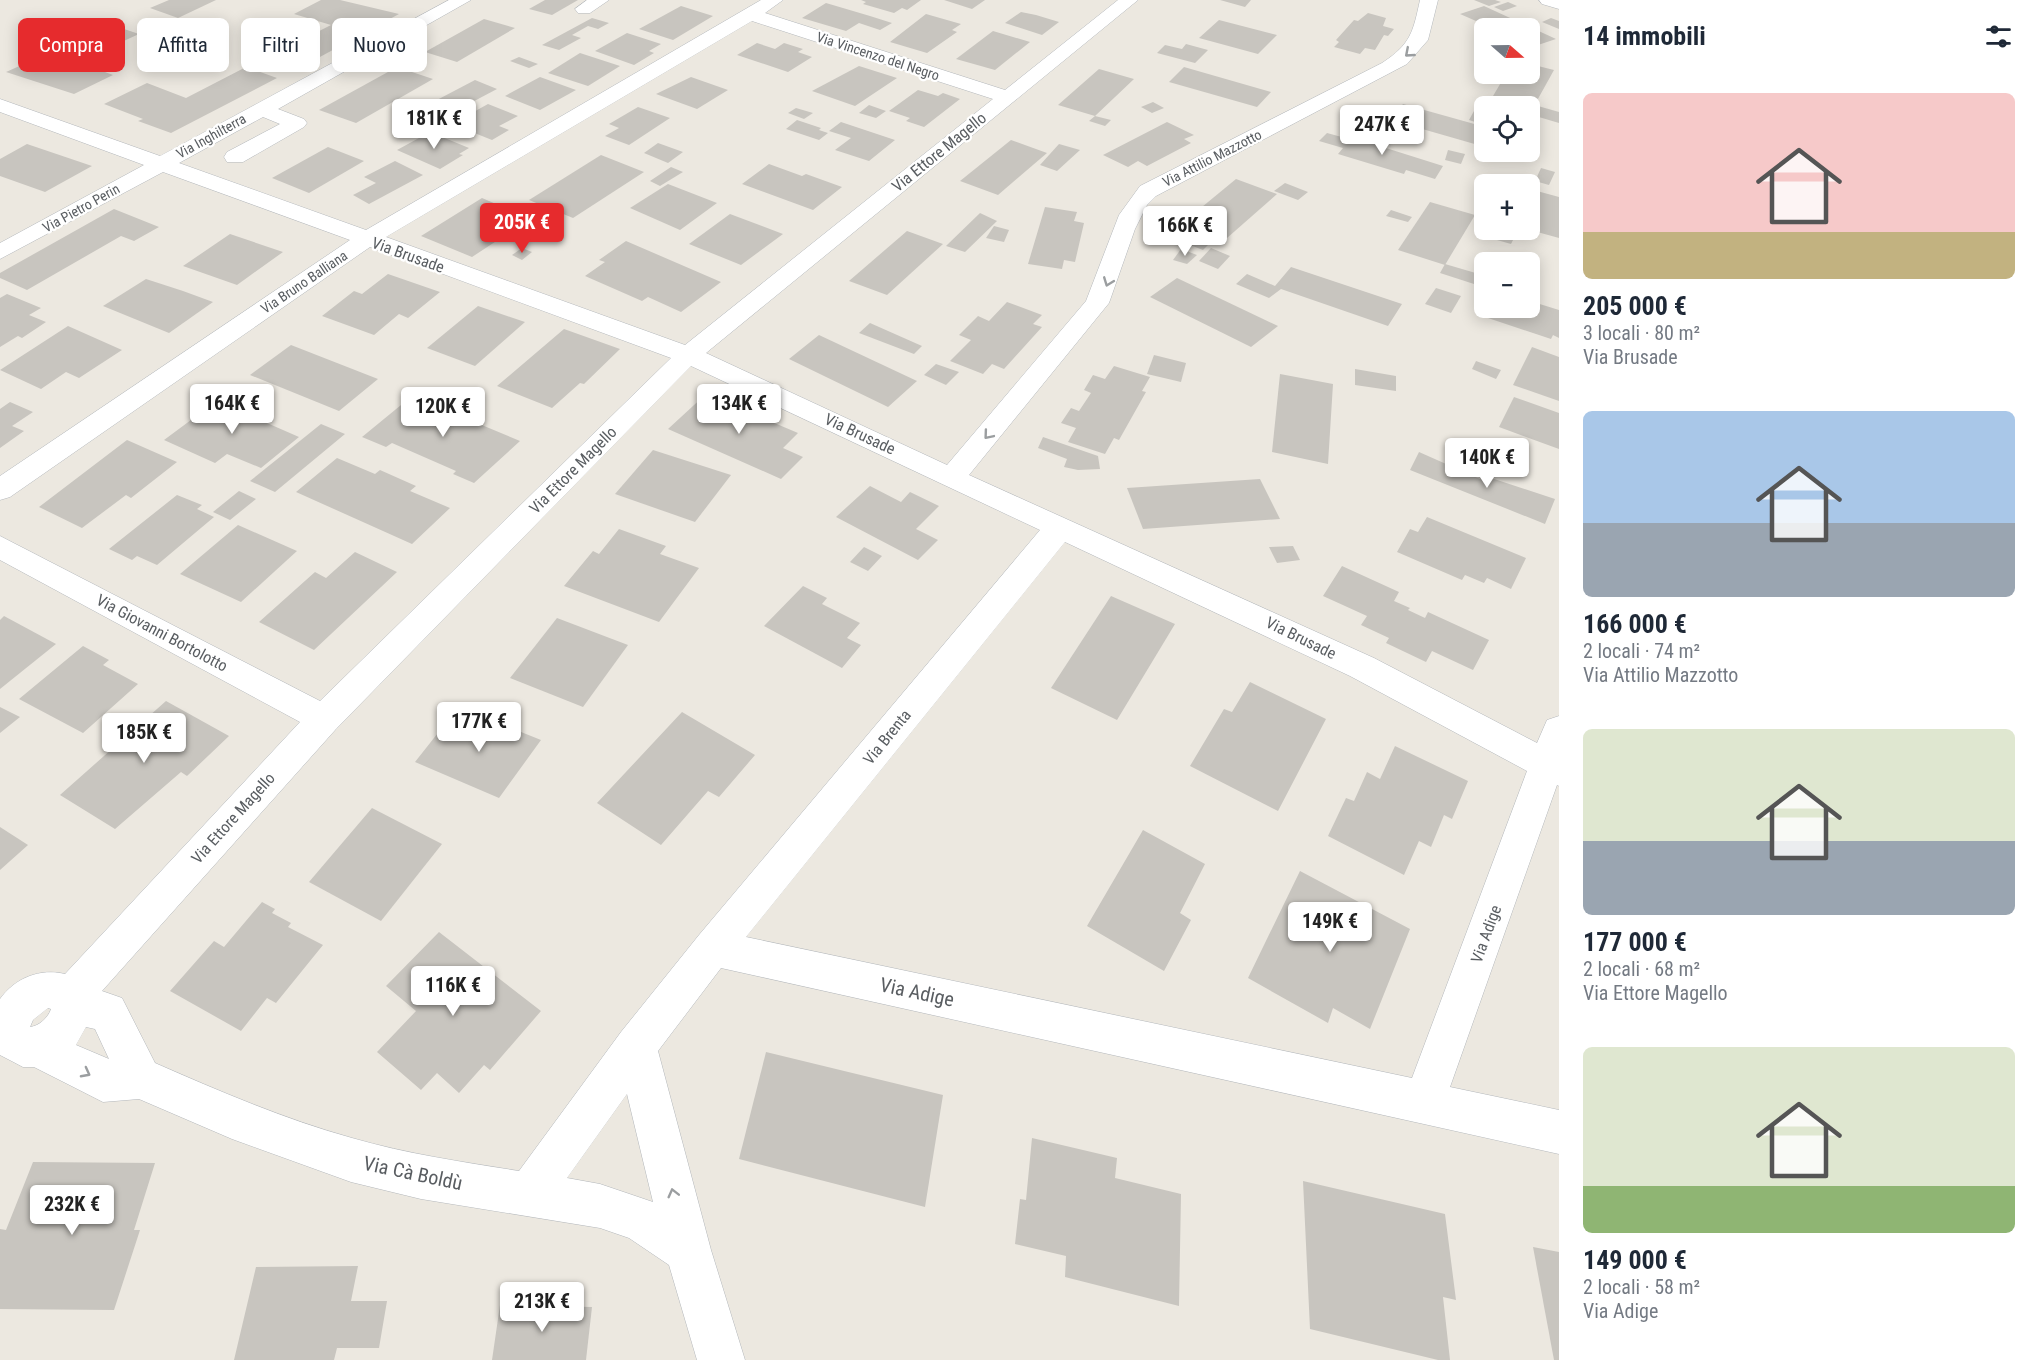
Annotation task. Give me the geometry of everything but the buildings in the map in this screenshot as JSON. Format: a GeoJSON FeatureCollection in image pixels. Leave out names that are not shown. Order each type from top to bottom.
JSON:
{"type":"FeatureCollection","features":[{"type":"Feature","properties":{"kind":"street"},"geometry":{"type":"LineString","coordinates":[[429,0],[457,3]]}},
{"type":"Feature","properties":{"kind":"street"},"geometry":{"type":"LineString","coordinates":[[584,9],[600,0]]}},
{"type":"Feature","properties":{"kind":"street","name":"Via Bruno Balliana"},"geometry":{"type":"LineString","coordinates":[[0,490],[367,239],[774,0]]}},
{"type":"Feature","properties":{"kind":"street","name":"Via Ettore Magello"},"geometry":{"type":"LineString","coordinates":[[71,1001],[324,719],[688,355],[1129,0]]}},
{"type":"Feature","properties":{"kind":"street","name":"Via Attilio Mazzotto"},"geometry":{"type":"LineString","coordinates":[[951,478],[1097,303],[1107,285],[1131,212],[1139,199],[1148,191],[1389,68],[1409,55],[1419,41],[1429,0]]}},
{"type":"Feature","properties":{"kind":"street"},"geometry":{"type":"LineString","coordinates":[[1548,0],[1559,4]]}},
{"type":"Feature","properties":{"kind":"street","name":"Via Inghilterra"},"geometry":{"type":"LineString","coordinates":[[162,164],[457,3]]}},
{"type":"Feature","properties":{"kind":"street","name":"Via Vincenzo del Negro"},"geometry":{"type":"LineString","coordinates":[[750,14],[1006,97]]}},
{"type":"Feature","properties":{"kind":"street","name":"Via Brusade"},"geometry":{"type":"LineString","coordinates":[[0,105],[688,355],[1555,755]]}},
{"type":"Feature","properties":{"kind":"street","name":"Via Inghilterra"},"geometry":{"type":"LineString","coordinates":[[235,157],[297,123],[260,109]]}},
{"type":"Feature","properties":{"kind":"street","name":"Via Pietro Perin"},"geometry":{"type":"LineString","coordinates":[[0,252],[162,164]]}},
{"type":"Feature","properties":{"kind":"street","name":"Via Brenta"},"geometry":{"type":"LineString","coordinates":[[713,948],[1060,527]]}},
{"type":"Feature","properties":{"kind":"street","name":"Via Giovanni Bortolotto"},"geometry":{"type":"LineString","coordinates":[[0,548],[324,719]]}},
{"type":"Feature","properties":{"kind":"street","name":"Via Adige"},"geometry":{"type":"LineString","coordinates":[[1423,1102],[1555,755]]}},
{"type":"Feature","properties":{"kind":"street"},"geometry":{"type":"LineString","coordinates":[[528,1195],[636,1046],[713,948]]}},
{"type":"Feature","properties":{"kind":"street","name":"Via Adige"},"geometry":{"type":"LineString","coordinates":[[713,948],[1559,1132]]}},
{"type":"Feature","properties":{"kind":"street"},"geometry":{"type":"LineString","coordinates":[[71,1001],[108,1012],[140,1078]]}},
{"type":"Feature","properties":{"kind":"street","name":"Via Cà Boldù"},"geometry":{"type":"LineString","coordinates":[[12,1035],[53,1039],[68,1023],[71,1001]]}},
{"type":"Feature","properties":{"kind":"street","name":"Via Cà Boldù"},"geometry":{"type":"LineString","coordinates":[[12,1035],[103,1081],[140,1078],[232,1118],[351,1160],[421,1178],[600,1206],[641,1219],[688,1250]]}},
{"type":"Feature","properties":{"kind":"street"},"geometry":{"type":"LineString","coordinates":[[636,1046],[688,1250],[721,1360]]}}]}
